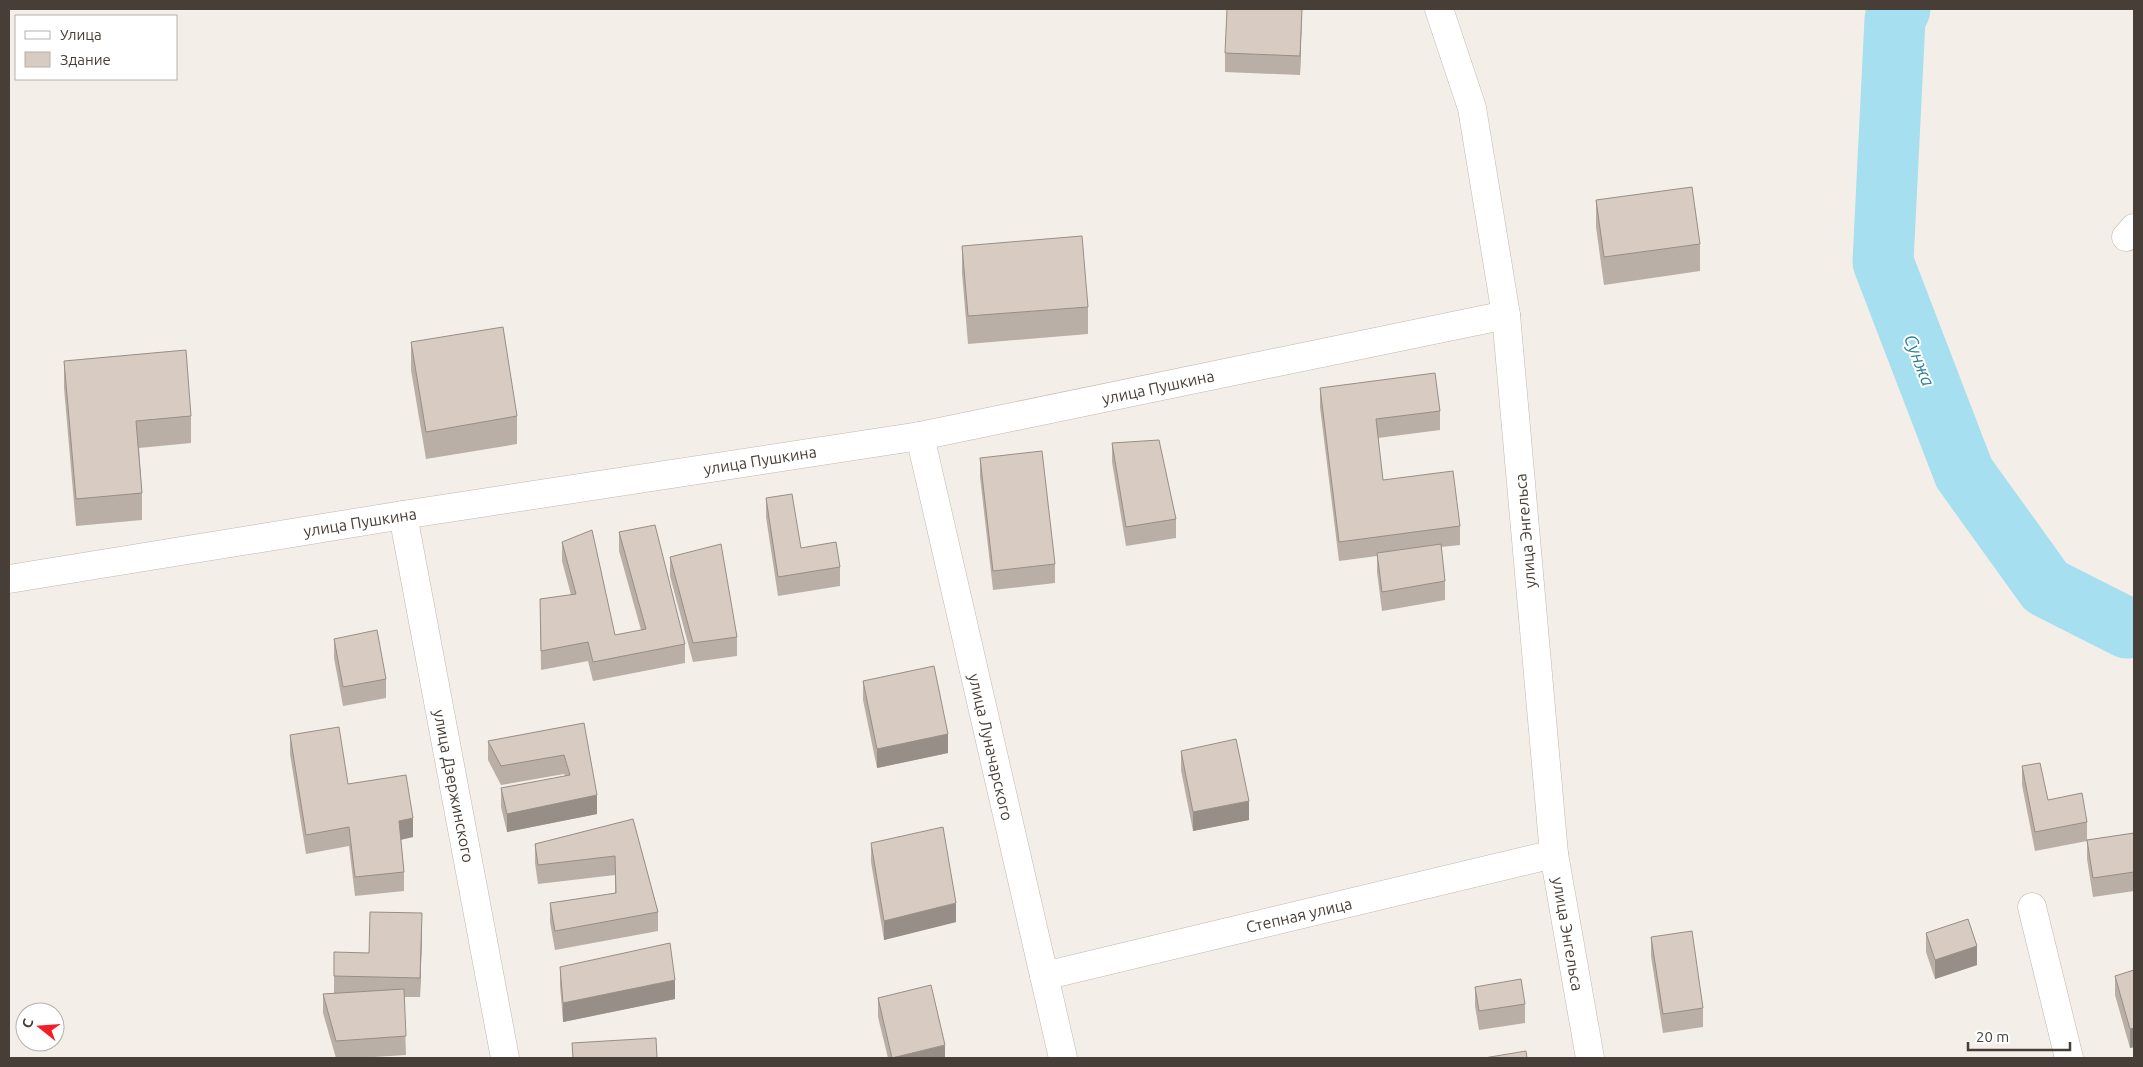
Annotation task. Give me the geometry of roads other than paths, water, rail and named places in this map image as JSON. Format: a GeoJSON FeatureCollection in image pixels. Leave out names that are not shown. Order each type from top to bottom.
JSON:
{"type":"FeatureCollection","features":[{"type":"Feature","properties":{"kind":"street","name":"улица Энгельса"},"geometry":{"type":"LineString","coordinates":[[1439,9],[1472,108],[1506,315],[1554,854],[1590,1058]]}},
{"type":"Feature","properties":{"kind":"street","name":"улица Пушкина"},"geometry":{"type":"LineString","coordinates":[[9,580],[403,514],[920,436],[1506,315]]}},
{"type":"Feature","properties":{"kind":"street","name":"улица Луначарского"},"geometry":{"type":"LineString","coordinates":[[920,436],[1063,1058]]}},
{"type":"Feature","properties":{"kind":"street","name":"улица Дзержинского"},"geometry":{"type":"LineString","coordinates":[[403,514],[505,1058]]}},
{"type":"Feature","properties":{"kind":"street","name":"Степная улица"},"geometry":{"type":"LineString","coordinates":[[1044,976],[1554,854]]}},
{"type":"Feature","properties":{"kind":"street"},"geometry":{"type":"LineString","coordinates":[[2032,907],[2070,1058]]}},
{"type":"Feature","properties":{"kind":"waterway","name":"Сунжа"},"geometry":{"type":"LineString","coordinates":[[1900,9],[1895,19],[1883,262],[1964,473],[2046,587],[2127,628],[2134,627]]}}]}
